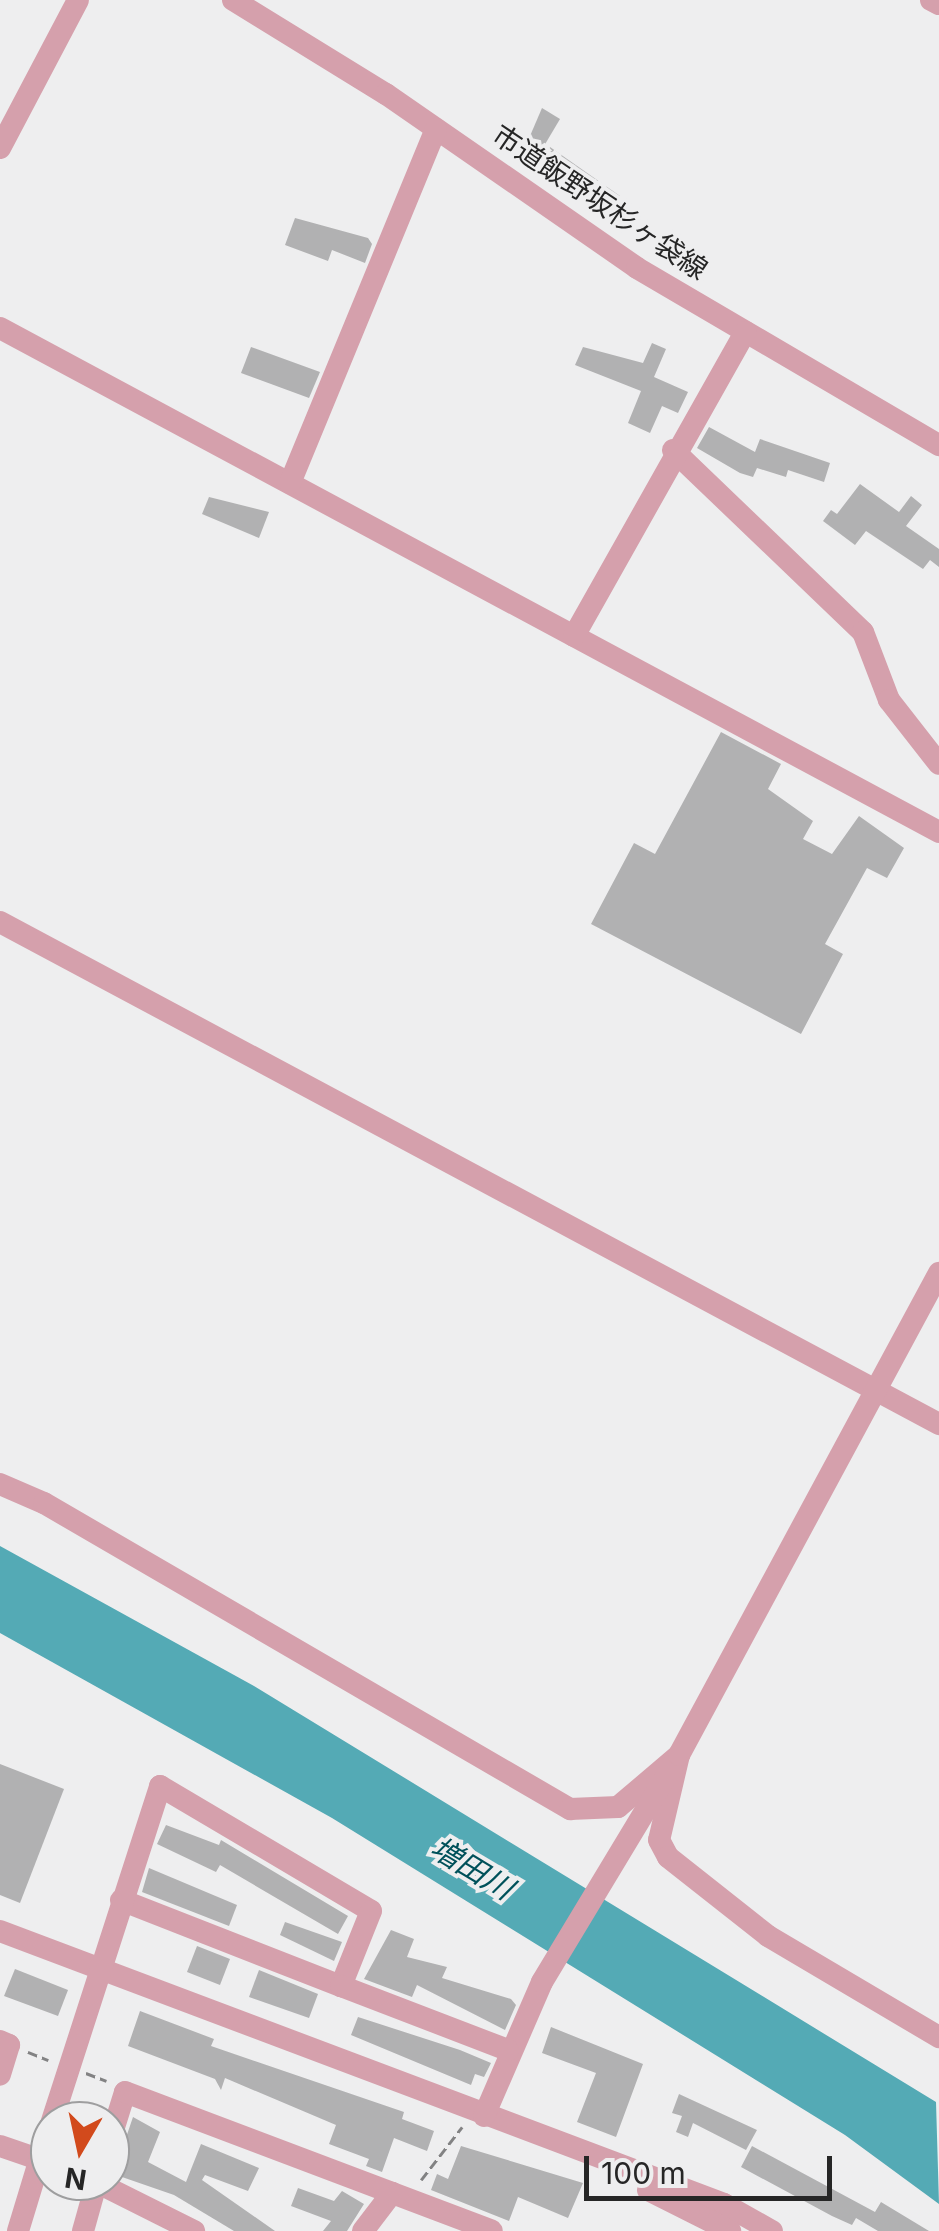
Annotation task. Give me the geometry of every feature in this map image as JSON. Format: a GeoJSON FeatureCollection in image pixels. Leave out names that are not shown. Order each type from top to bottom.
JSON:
{"type":"FeatureCollection","features":[{"type":"Feature","properties":{"kind":"street"},"geometry":{"type":"LineString","coordinates":[[0,148],[78,0]]}},
{"type":"Feature","properties":{"kind":"street","name":"市道飯野坂杉ヶ袋線"},"geometry":{"type":"LineString","coordinates":[[233,0],[436,129],[636,268],[939,445]]}},
{"type":"Feature","properties":{"kind":"street"},"geometry":{"type":"LineString","coordinates":[[932,0],[939,4]]}},
{"type":"Feature","properties":{"kind":"street"},"geometry":{"type":"LineString","coordinates":[[290,483],[436,129]]}},
{"type":"Feature","properties":{"kind":"street"},"geometry":{"type":"LineString","coordinates":[[0,328],[939,832]]}},
{"type":"Feature","properties":{"kind":"street"},"geometry":{"type":"LineString","coordinates":[[574,636],[673,450],[745,332]]}},
{"type":"Feature","properties":{"kind":"street"},"geometry":{"type":"LineString","coordinates":[[673,450],[863,632],[889,700],[939,764]]}},
{"type":"Feature","properties":{"kind":"street"},"geometry":{"type":"LineString","coordinates":[[0,922],[939,1424]]}},
{"type":"Feature","properties":{"kind":"street"},"geometry":{"type":"LineString","coordinates":[[473,2121],[542,1982],[679,1755],[939,1273]]}},
{"type":"Feature","properties":{"kind":"street"},"geometry":{"type":"LineString","coordinates":[[0,1484],[44,1503],[570,1809],[618,1807],[679,1755]]}},
{"type":"Feature","properties":{"kind":"street"},"geometry":{"type":"LineString","coordinates":[[679,1755],[659,1840],[668,1857],[768,1936],[939,2037]]}},
{"type":"Feature","properties":{"kind":"street"},"geometry":{"type":"LineString","coordinates":[[58,2101],[160,1786],[371,1911],[341,1986]]}},
{"type":"Feature","properties":{"kind":"street"},"geometry":{"type":"LineString","coordinates":[[121,1900],[508,2050]]}},
{"type":"Feature","properties":{"kind":"street"},"geometry":{"type":"LineString","coordinates":[[0,1930],[473,2121],[522,2131],[724,2204],[772,2231]]}},
{"type":"Feature","properties":{"kind":"street"},"geometry":{"type":"LineString","coordinates":[[0,2075],[4,2043]]}},
{"type":"Feature","properties":{"kind":"street"},"geometry":{"type":"LineString","coordinates":[[122,2101],[125,2092],[492,2231]]}},
{"type":"Feature","properties":{"kind":"street"},"geometry":{"type":"LineString","coordinates":[[522,2131],[730,2231]]}},
{"type":"Feature","properties":{"kind":"street"},"geometry":{"type":"LineString","coordinates":[[0,2146],[30,2156]]}},
{"type":"Feature","properties":{"kind":"street"},"geometry":{"type":"LineString","coordinates":[[363,2231],[400,2196]]}},
{"type":"Feature","properties":{"kind":"street"},"geometry":{"type":"LineString","coordinates":[[130,2198],[194,2231]]}},
{"type":"Feature","properties":{"kind":"street"},"geometry":{"type":"LineString","coordinates":[[18,2231],[30,2200]]}},
{"type":"Feature","properties":{"kind":"street"},"geometry":{"type":"LineString","coordinates":[[83,2231],[91,2201]]}},
{"type":"Feature","properties":{"kind":"path"},"geometry":{"type":"LineString","coordinates":[[4,2043],[54,2062]]}},
{"type":"Feature","properties":{"kind":"path"},"geometry":{"type":"LineString","coordinates":[[82,2072],[125,2092]]}},
{"type":"Feature","properties":{"kind":"path"},"geometry":{"type":"LineString","coordinates":[[400,2196],[473,2121]]}},
{"type":"Feature","properties":{"kind":"water","name":"増田川"},"geometry":{"type":"Polygon","coordinates":[[[0,1546],[254,1686],[936,2102],[939,2204],[845,2135],[332,1818],[0,1633],[0,1546]]]}},
{"type":"Feature","properties":{"kind":"building"},"geometry":{"type":"Polygon","coordinates":[[[542,108],[560,119],[541,151],[527,143],[542,108]]]}},
{"type":"Feature","properties":{"kind":"building"},"geometry":{"type":"Polygon","coordinates":[[[550,147],[620,196],[611,207],[604,213],[544,171],[550,147]]]}},
{"type":"Feature","properties":{"kind":"building"},"geometry":{"type":"Polygon","coordinates":[[[295,218],[368,238],[372,244],[365,263],[332,250],[328,261],[285,245],[295,218]]]}},
{"type":"Feature","properties":{"kind":"building"},"geometry":{"type":"Polygon","coordinates":[[[652,343],[666,349],[654,377],[688,392],[678,413],[662,406],[650,433],[628,423],[641,391],[575,365],[583,347],[643,363],[652,343]]]}},
{"type":"Feature","properties":{"kind":"building"},"geometry":{"type":"Polygon","coordinates":[[[251,347],[320,372],[309,398],[241,373],[251,347]]]}},
{"type":"Feature","properties":{"kind":"building"},"geometry":{"type":"Polygon","coordinates":[[[709,427],[755,452],[760,439],[830,463],[824,482],[788,470],[786,477],[757,468],[753,477],[740,473],[697,448],[709,427]]]}},
{"type":"Feature","properties":{"kind":"building"},"geometry":{"type":"Polygon","coordinates":[[[860,484],[899,512],[911,496],[922,505],[906,526],[939,549],[939,567],[930,560],[923,569],[866,531],[855,545],[823,521],[831,510],[837,514],[860,484]]]}},
{"type":"Feature","properties":{"kind":"building"},"geometry":{"type":"Polygon","coordinates":[[[209,497],[269,512],[259,538],[202,514],[209,497]]]}},
{"type":"Feature","properties":{"kind":"building"},"geometry":{"type":"Polygon","coordinates":[[[721,732],[781,764],[768,789],[813,821],[803,839],[832,854],[859,816],[904,848],[887,878],[867,868],[825,944],[843,954],[801,1034],[591,924],[634,843],[655,854],[721,732]]]}},
{"type":"Feature","properties":{"kind":"building"},"geometry":{"type":"Polygon","coordinates":[[[0,1764],[64,1789],[20,1903],[0,1895],[0,1764]]]}},
{"type":"Feature","properties":{"kind":"building"},"geometry":{"type":"Polygon","coordinates":[[[166,1825],[219,1845],[221,1840],[348,1916],[338,1934],[220,1865],[216,1872],[157,1844],[166,1825]]]}},
{"type":"Feature","properties":{"kind":"building"},"geometry":{"type":"Polygon","coordinates":[[[149,1868],[237,1905],[229,1926],[142,1892],[149,1868]]]}},
{"type":"Feature","properties":{"kind":"building"},"geometry":{"type":"Polygon","coordinates":[[[285,1922],[342,1942],[334,1961],[280,1935],[285,1922]]]}},
{"type":"Feature","properties":{"kind":"building"},"geometry":{"type":"Polygon","coordinates":[[[391,1930],[414,1939],[407,1957],[447,1967],[442,1978],[511,1999],[516,2005],[505,2030],[417,1985],[412,1997],[364,1979],[391,1930]]]}},
{"type":"Feature","properties":{"kind":"building"},"geometry":{"type":"Polygon","coordinates":[[[197,1946],[230,1959],[220,1985],[187,1972],[197,1946]]]}},
{"type":"Feature","properties":{"kind":"building"},"geometry":{"type":"Polygon","coordinates":[[[15,1969],[68,1990],[58,2016],[4,1996],[15,1969]]]}},
{"type":"Feature","properties":{"kind":"building"},"geometry":{"type":"Polygon","coordinates":[[[259,1970],[318,1994],[309,2018],[249,1997],[259,1970]]]}},
{"type":"Feature","properties":{"kind":"building"},"geometry":{"type":"Polygon","coordinates":[[[140,2011],[214,2039],[211,2046],[404,2112],[402,2119],[434,2131],[427,2151],[394,2138],[382,2172],[366,2166],[369,2159],[329,2144],[336,2125],[225,2078],[221,2090],[215,2079],[128,2046],[140,2011]]]}},
{"type":"Feature","properties":{"kind":"building"},"geometry":{"type":"Polygon","coordinates":[[[358,2017],[491,2063],[484,2077],[475,2074],[471,2085],[351,2035],[358,2017]]]}},
{"type":"Feature","properties":{"kind":"building"},"geometry":{"type":"Polygon","coordinates":[[[551,2027],[643,2064],[616,2137],[577,2122],[596,2073],[542,2053],[551,2027]]]}},
{"type":"Feature","properties":{"kind":"building"},"geometry":{"type":"Polygon","coordinates":[[[679,2094],[757,2130],[746,2150],[693,2123],[688,2137],[676,2132],[682,2116],[672,2113],[679,2094]]]}},
{"type":"Feature","properties":{"kind":"building"},"geometry":{"type":"Polygon","coordinates":[[[133,2117],[160,2132],[148,2162],[186,2182],[201,2144],[259,2168],[248,2191],[205,2175],[202,2180],[275,2231],[234,2231],[174,2195],[130,2180],[133,2117]]]}},
{"type":"Feature","properties":{"kind":"building"},"geometry":{"type":"Polygon","coordinates":[[[461,2146],[583,2183],[568,2218],[518,2197],[509,2221],[431,2190],[437,2174],[448,2179],[461,2146]]]}},
{"type":"Feature","properties":{"kind":"building"},"geometry":{"type":"Polygon","coordinates":[[[752,2146],[875,2212],[881,2202],[929,2231],[878,2231],[856,2218],[852,2225],[832,2216],[741,2167],[752,2146]]]}},
{"type":"Feature","properties":{"kind":"building"},"geometry":{"type":"Polygon","coordinates":[[[298,2188],[334,2201],[342,2191],[364,2204],[347,2231],[323,2231],[331,2221],[291,2206],[298,2188]]]}}]}
